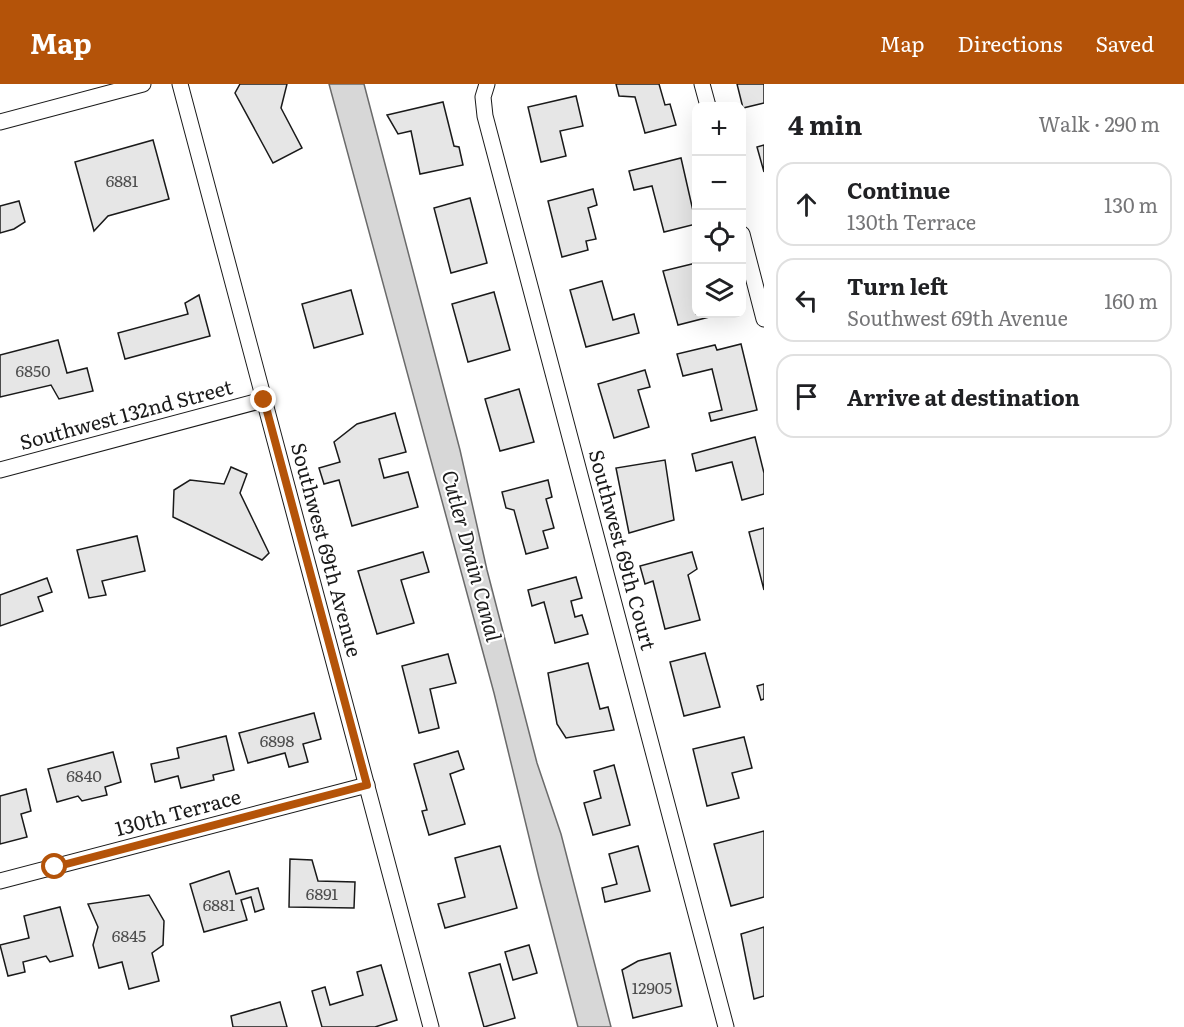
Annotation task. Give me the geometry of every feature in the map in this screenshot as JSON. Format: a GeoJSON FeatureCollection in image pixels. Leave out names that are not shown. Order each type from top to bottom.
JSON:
{"type":"FeatureCollection","features":[{"type":"Feature","properties":{"kind":"street"},"geometry":{"type":"LineString","coordinates":[[0,122],[143,84]]}},
{"type":"Feature","properties":{"kind":"street","name":"Southwest 69th Avenue"},"geometry":{"type":"LineString","coordinates":[[180,84],[431,1027]]}},
{"type":"Feature","properties":{"kind":"street","name":"Southwest 69th Court"},"geometry":{"type":"LineString","coordinates":[[487,84],[483,97],[485,116],[726,1027]]}},
{"type":"Feature","properties":{"kind":"street"},"geometry":{"type":"LineString","coordinates":[[702,84],[707,102]]}},
{"type":"Feature","properties":{"kind":"street"},"geometry":{"type":"LineString","coordinates":[[746,252],[764,319]]}},
{"type":"Feature","properties":{"kind":"street","name":"Southwest 132nd Street"},"geometry":{"type":"LineString","coordinates":[[0,470],[264,400]]}},
{"type":"Feature","properties":{"kind":"street","name":"130th Terrace"},"geometry":{"type":"LineString","coordinates":[[0,881],[367,785]]}},
{"type":"Feature","properties":{"kind":"water","name":"Cutler Drain Canal"},"geometry":{"type":"Polygon","coordinates":[[[329,84],[364,84],[460,450],[487,570],[537,763],[561,834],[611,1027],[578,1027],[494,693],[329,84]]]}},
{"type":"Feature","properties":{"kind":"building"},"geometry":{"type":"Polygon","coordinates":[[[240,84],[287,84],[281,108],[302,148],[273,163],[235,93],[240,84]]]}},
{"type":"Feature","properties":{"kind":"building"},"geometry":{"type":"Polygon","coordinates":[[[616,84],[659,84],[665,105],[670,104],[676,125],[645,133],[635,97],[619,96],[616,84]]]}},
{"type":"Feature","properties":{"kind":"building"},"geometry":{"type":"Polygon","coordinates":[[[737,84],[764,84],[764,103],[746,107],[746,102],[742,102],[737,84]]]}},
{"type":"Feature","properties":{"kind":"building"},"geometry":{"type":"Polygon","coordinates":[[[576,96],[583,126],[560,131],[566,156],[541,162],[528,107],[576,96]]]}},
{"type":"Feature","properties":{"kind":"building"},"geometry":{"type":"Polygon","coordinates":[[[443,102],[454,146],[459,147],[463,165],[420,174],[411,131],[398,134],[387,115],[443,102]]]}},
{"type":"Feature","properties":{"kind":"building"},"geometry":{"type":"Polygon","coordinates":[[[153,140],[169,199],[108,216],[94,231],[75,162],[153,140]]]}},
{"type":"Feature","properties":{"kind":"building"},"geometry":{"type":"Polygon","coordinates":[[[764,145],[764,172],[757,147],[764,145]]]}},
{"type":"Feature","properties":{"kind":"building"},"geometry":{"type":"Polygon","coordinates":[[[681,158],[692,206],[692,225],[664,232],[652,186],[634,190],[629,171],[681,158]]]}},
{"type":"Feature","properties":{"kind":"building"},"geometry":{"type":"Polygon","coordinates":[[[593,189],[597,205],[588,208],[596,239],[586,241],[588,250],[562,257],[548,201],[593,189]]]}},
{"type":"Feature","properties":{"kind":"building"},"geometry":{"type":"Polygon","coordinates":[[[470,198],[487,263],[451,273],[434,208],[470,198]]]}},
{"type":"Feature","properties":{"kind":"building"},"geometry":{"type":"Polygon","coordinates":[[[19,201],[25,222],[14,229],[0,233],[0,206],[19,201]]]}},
{"type":"Feature","properties":{"kind":"building"},"geometry":{"type":"Polygon","coordinates":[[[692,264],[692,318],[705,318],[678,325],[663,271],[692,264]]]}},
{"type":"Feature","properties":{"kind":"building"},"geometry":{"type":"Polygon","coordinates":[[[602,281],[613,320],[634,314],[639,333],[586,347],[570,290],[602,281]]]}},
{"type":"Feature","properties":{"kind":"building"},"geometry":{"type":"Polygon","coordinates":[[[351,290],[363,334],[314,348],[302,304],[351,290]]]}},
{"type":"Feature","properties":{"kind":"building"},"geometry":{"type":"Polygon","coordinates":[[[494,292],[510,350],[468,362],[452,304],[494,292]]]}},
{"type":"Feature","properties":{"kind":"building"},"geometry":{"type":"Polygon","coordinates":[[[199,295],[210,336],[125,359],[118,333],[188,314],[185,303],[199,295]]]}},
{"type":"Feature","properties":{"kind":"building"},"geometry":{"type":"Polygon","coordinates":[[[58,340],[67,373],[87,368],[93,391],[59,399],[51,385],[0,397],[0,355],[58,340]]]}},
{"type":"Feature","properties":{"kind":"building"},"geometry":{"type":"Polygon","coordinates":[[[741,344],[757,410],[711,421],[709,413],[722,410],[712,369],[683,376],[677,354],[715,345],[717,350],[741,344]]]}},
{"type":"Feature","properties":{"kind":"building"},"geometry":{"type":"Polygon","coordinates":[[[645,370],[650,387],[638,390],[649,427],[614,438],[598,384],[645,370]]]}},
{"type":"Feature","properties":{"kind":"building"},"geometry":{"type":"Polygon","coordinates":[[[519,389],[534,442],[500,451],[485,399],[519,389]]]}},
{"type":"Feature","properties":{"kind":"building"},"geometry":{"type":"Polygon","coordinates":[[[395,413],[406,452],[379,459],[384,478],[408,472],[418,507],[352,526],[339,480],[324,484],[319,468],[340,462],[334,442],[357,424],[395,413]]]}},
{"type":"Feature","properties":{"kind":"building"},"geometry":{"type":"Polygon","coordinates":[[[755,437],[764,473],[764,494],[742,500],[732,462],[696,471],[692,454],[755,437]]]}},
{"type":"Feature","properties":{"kind":"building"},"geometry":{"type":"Polygon","coordinates":[[[665,460],[674,520],[629,533],[616,468],[665,460]]]}},
{"type":"Feature","properties":{"kind":"building"},"geometry":{"type":"Polygon","coordinates":[[[231,467],[247,474],[240,493],[269,553],[262,560],[173,517],[174,490],[190,480],[224,484],[231,467]]]}},
{"type":"Feature","properties":{"kind":"building"},"geometry":{"type":"Polygon","coordinates":[[[548,480],[552,497],[546,499],[554,528],[543,531],[548,548],[526,554],[514,510],[506,508],[502,492],[548,480]]]}},
{"type":"Feature","properties":{"kind":"building"},"geometry":{"type":"Polygon","coordinates":[[[764,528],[764,590],[749,532],[764,528]]]}},
{"type":"Feature","properties":{"kind":"building"},"geometry":{"type":"Polygon","coordinates":[[[137,536],[145,571],[102,581],[106,595],[89,598],[77,550],[137,536]]]}},
{"type":"Feature","properties":{"kind":"building"},"geometry":{"type":"Polygon","coordinates":[[[423,552],[429,572],[401,580],[414,623],[377,634],[358,571],[423,552]]]}},
{"type":"Feature","properties":{"kind":"building"},"geometry":{"type":"Polygon","coordinates":[[[692,552],[697,569],[688,575],[700,620],[665,629],[653,581],[645,584],[640,566],[692,552]]]}},
{"type":"Feature","properties":{"kind":"building"},"geometry":{"type":"Polygon","coordinates":[[[576,577],[582,598],[571,601],[575,617],[582,615],[588,634],[555,643],[544,602],[532,606],[528,590],[576,577]]]}},
{"type":"Feature","properties":{"kind":"building"},"geometry":{"type":"Polygon","coordinates":[[[47,578],[52,592],[38,597],[43,611],[0,626],[0,595],[47,578]]]}},
{"type":"Feature","properties":{"kind":"building"},"geometry":{"type":"Polygon","coordinates":[[[705,653],[720,707],[684,716],[670,662],[705,653]]]}},
{"type":"Feature","properties":{"kind":"building"},"geometry":{"type":"Polygon","coordinates":[[[448,654],[456,683],[430,689],[439,728],[419,733],[402,666],[448,654]]]}},
{"type":"Feature","properties":{"kind":"building"},"geometry":{"type":"Polygon","coordinates":[[[588,663],[600,709],[608,707],[614,730],[566,738],[557,724],[548,673],[588,663]]]}},
{"type":"Feature","properties":{"kind":"building"},"geometry":{"type":"Polygon","coordinates":[[[764,684],[764,699],[761,700],[757,686],[764,684]]]}},
{"type":"Feature","properties":{"kind":"building"},"geometry":{"type":"Polygon","coordinates":[[[314,713],[321,739],[303,744],[308,762],[289,767],[285,753],[248,763],[239,733],[314,713]]]}},
{"type":"Feature","properties":{"kind":"building"},"geometry":{"type":"Polygon","coordinates":[[[226,736],[234,770],[213,775],[214,780],[181,788],[178,776],[155,782],[151,764],[179,758],[177,748],[226,736]]]}},
{"type":"Feature","properties":{"kind":"building"},"geometry":{"type":"Polygon","coordinates":[[[744,737],[752,768],[732,773],[739,798],[707,806],[693,749],[744,737]]]}},
{"type":"Feature","properties":{"kind":"building"},"geometry":{"type":"Polygon","coordinates":[[[458,751],[464,769],[450,774],[465,824],[429,835],[422,811],[427,810],[414,764],[458,751]]]}},
{"type":"Feature","properties":{"kind":"building"},"geometry":{"type":"Polygon","coordinates":[[[113,752],[121,782],[105,787],[107,795],[82,801],[78,796],[57,802],[48,769],[113,752]]]}},
{"type":"Feature","properties":{"kind":"building"},"geometry":{"type":"Polygon","coordinates":[[[614,765],[630,825],[593,835],[584,803],[601,798],[594,771],[614,765]]]}},
{"type":"Feature","properties":{"kind":"building"},"geometry":{"type":"Polygon","coordinates":[[[26,789],[31,811],[21,814],[27,837],[0,844],[0,796],[26,789]]]}},
{"type":"Feature","properties":{"kind":"building"},"geometry":{"type":"Polygon","coordinates":[[[764,831],[764,897],[731,906],[714,844],[764,831]]]}},
{"type":"Feature","properties":{"kind":"building"},"geometry":{"type":"Polygon","coordinates":[[[500,846],[517,908],[445,928],[438,904],[465,897],[455,858],[500,846]]]}},
{"type":"Feature","properties":{"kind":"building"},"geometry":{"type":"Polygon","coordinates":[[[638,846],[650,891],[605,902],[602,888],[617,884],[609,854],[638,846]]]}},
{"type":"Feature","properties":{"kind":"building"},"geometry":{"type":"Polygon","coordinates":[[[290,859],[312,860],[318,881],[355,882],[354,908],[289,907],[290,859]]]}},
{"type":"Feature","properties":{"kind":"building"},"geometry":{"type":"Polygon","coordinates":[[[229,871],[236,894],[258,888],[264,909],[255,912],[251,897],[241,900],[247,920],[204,932],[190,884],[229,871]]]}},
{"type":"Feature","properties":{"kind":"building"},"geometry":{"type":"Polygon","coordinates":[[[149,895],[164,921],[163,945],[152,953],[159,981],[129,989],[122,962],[99,968],[93,945],[98,927],[88,904],[149,895]]]}},
{"type":"Feature","properties":{"kind":"building"},"geometry":{"type":"Polygon","coordinates":[[[60,907],[73,956],[50,962],[46,956],[23,962],[25,972],[8,976],[0,945],[29,938],[24,916],[60,907]]]}},
{"type":"Feature","properties":{"kind":"building"},"geometry":{"type":"Polygon","coordinates":[[[764,927],[764,996],[754,999],[741,934],[764,927]]]}},
{"type":"Feature","properties":{"kind":"building"},"geometry":{"type":"Polygon","coordinates":[[[529,945],[537,973],[513,980],[505,952],[529,945]]]}},
{"type":"Feature","properties":{"kind":"building"},"geometry":{"type":"Polygon","coordinates":[[[670,953],[682,1006],[633,1018],[622,970],[638,961],[670,953]]]}},
{"type":"Feature","properties":{"kind":"building"},"geometry":{"type":"Polygon","coordinates":[[[500,964],[515,1018],[484,1027],[469,973],[500,964]]]}},
{"type":"Feature","properties":{"kind":"building"},"geometry":{"type":"Polygon","coordinates":[[[381,965],[397,1020],[375,1027],[322,1027],[312,991],[325,987],[330,1005],[363,995],[357,972],[381,965]]]}},
{"type":"Feature","properties":{"kind":"building"},"geometry":{"type":"Polygon","coordinates":[[[280,1002],[287,1027],[233,1027],[231,1016],[280,1002]]]}},
{"type":"Feature","properties":{"kind":"route"},"geometry":{"type":"LineString","coordinates":[[55,867],[367,785],[264,400]]}}]}
